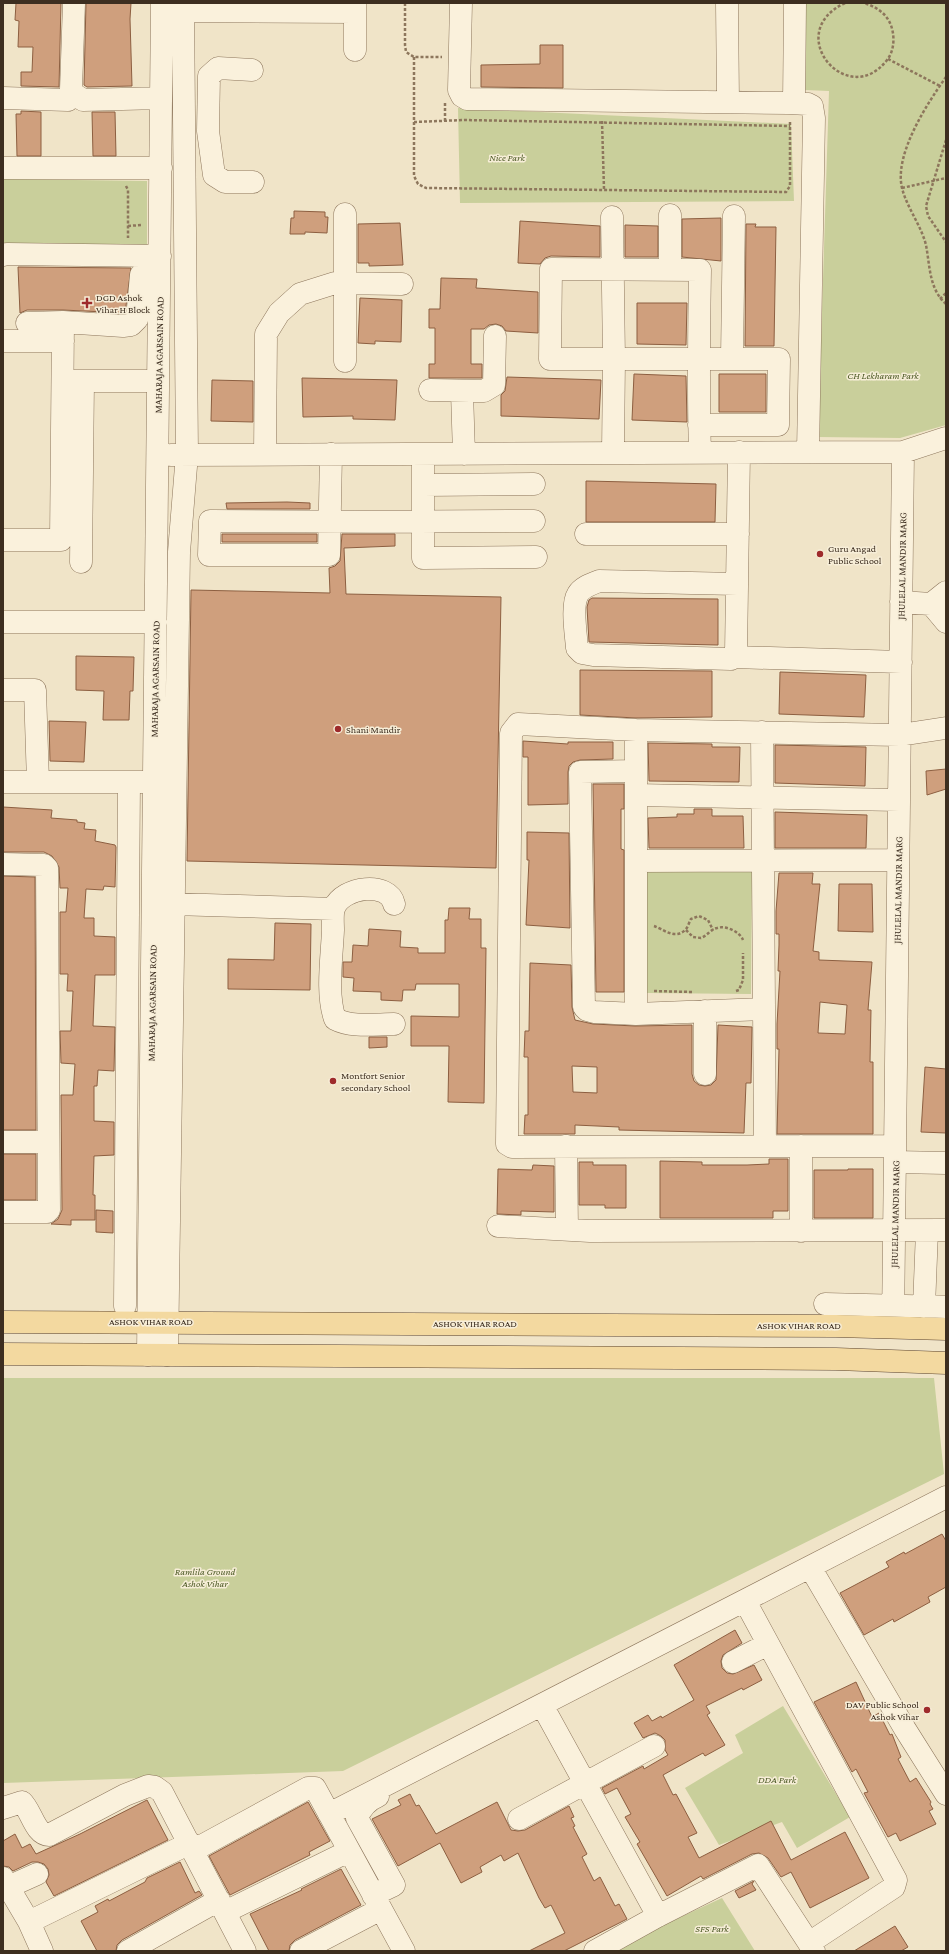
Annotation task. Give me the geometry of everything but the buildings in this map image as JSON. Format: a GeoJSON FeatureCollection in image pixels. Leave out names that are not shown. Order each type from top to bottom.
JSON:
{"type":"FeatureCollection","features":[{"type":"Feature","properties":{"kind":"main road","name":"ASHOK VIHAR ROAD"},"geometry":{"type":"LineString","coordinates":[[3,1322],[158,1321],[893,1327],[946,1329]]}},
{"type":"Feature","properties":{"kind":"main road"},"geometry":{"type":"LineString","coordinates":[[3,1354],[836,1359],[946,1363]]}},
{"type":"Feature","properties":{"kind":"street"},"geometry":{"type":"LineString","coordinates":[[74,3],[71,89],[74,94],[83,100],[161,98]]}},
{"type":"Feature","properties":{"kind":"street"},"geometry":{"type":"LineString","coordinates":[[461,3],[459,90],[462,96],[467,99],[794,103],[808,104],[812,106],[814,118],[808,452]]}},
{"type":"Feature","properties":{"kind":"street"},"geometry":{"type":"LineString","coordinates":[[727,3],[728,102]]}},
{"type":"Feature","properties":{"kind":"street"},"geometry":{"type":"LineString","coordinates":[[794,103],[795,3]]}},
{"type":"Feature","properties":{"kind":"street"},"geometry":{"type":"LineString","coordinates":[[158,1355],[173,904],[165,782],[179,552],[187,454],[184,113],[173,7],[355,7],[355,50]]}},
{"type":"Feature","properties":{"kind":"street","name":"MAHARAJA AGARSAIN ROAD"},"geometry":{"type":"LineString","coordinates":[[158,1321],[149,1221],[153,861],[165,782],[156,622],[161,98],[173,7]]}},
{"type":"Feature","properties":{"kind":"street"},"geometry":{"type":"LineString","coordinates":[[252,70],[218,68],[209,76],[208,115],[209,154],[214,175],[225,182],[253,182]]}},
{"type":"Feature","properties":{"kind":"street"},"geometry":{"type":"LineString","coordinates":[[3,98],[68,100],[74,94]]}},
{"type":"Feature","properties":{"kind":"street"},"geometry":{"type":"LineString","coordinates":[[184,113],[208,115]]}},
{"type":"Feature","properties":{"kind":"street"},"geometry":{"type":"LineString","coordinates":[[3,168],[161,168]]}},
{"type":"Feature","properties":{"kind":"street"},"geometry":{"type":"LineString","coordinates":[[345,214],[345,361]]}},
{"type":"Feature","properties":{"kind":"street"},"geometry":{"type":"LineString","coordinates":[[670,215],[670,270]]}},
{"type":"Feature","properties":{"kind":"street"},"geometry":{"type":"LineString","coordinates":[[732,358],[734,216]]}},
{"type":"Feature","properties":{"kind":"street"},"geometry":{"type":"LineString","coordinates":[[612,217],[614,269],[613,453]]}},
{"type":"Feature","properties":{"kind":"street"},"geometry":{"type":"LineString","coordinates":[[3,255],[160,256]]}},
{"type":"Feature","properties":{"kind":"street"},"geometry":{"type":"LineString","coordinates":[[699,425],[778,425],[779,359],[732,358],[699,358],[614,359],[550,358],[551,269],[700,270],[699,358],[699,425],[700,452]]}},
{"type":"Feature","properties":{"kind":"street"},"geometry":{"type":"LineString","coordinates":[[3,341],[63,332],[131,325],[137,319],[141,275]]}},
{"type":"Feature","properties":{"kind":"street"},"geometry":{"type":"LineString","coordinates":[[265,454],[266,334],[279,313],[300,294],[335,283],[402,284]]}},
{"type":"Feature","properties":{"kind":"street"},"geometry":{"type":"LineString","coordinates":[[27,323],[63,332]]}},
{"type":"Feature","properties":{"kind":"street"},"geometry":{"type":"LineString","coordinates":[[63,332],[73,381],[81,562]]}},
{"type":"Feature","properties":{"kind":"street"},"geometry":{"type":"LineString","coordinates":[[430,390],[462,392],[484,391],[494,385],[495,336]]}},
{"type":"Feature","properties":{"kind":"street"},"geometry":{"type":"LineString","coordinates":[[73,381],[158,382]]}},
{"type":"Feature","properties":{"kind":"street"},"geometry":{"type":"LineString","coordinates":[[3,540],[61,540],[73,381]]}},
{"type":"Feature","properties":{"kind":"street"},"geometry":{"type":"LineString","coordinates":[[462,392],[464,454]]}},
{"type":"Feature","properties":{"kind":"street"},"geometry":{"type":"LineString","coordinates":[[158,455],[903,452],[946,438]]}},
{"type":"Feature","properties":{"kind":"street"},"geometry":{"type":"LineString","coordinates":[[734,657],[736,654],[739,452]]}},
{"type":"Feature","properties":{"kind":"street","name":"JHULELAL MANDIR MARG"},"geometry":{"type":"LineString","coordinates":[[893,1327],[903,452]]}},
{"type":"Feature","properties":{"kind":"street"},"geometry":{"type":"LineString","coordinates":[[331,454],[330,522],[329,555],[209,556],[210,521],[330,522],[534,521]]}},
{"type":"Feature","properties":{"kind":"street"},"geometry":{"type":"LineString","coordinates":[[423,454],[423,558],[536,557]]}},
{"type":"Feature","properties":{"kind":"street"},"geometry":{"type":"LineString","coordinates":[[423,485],[534,484]]}},
{"type":"Feature","properties":{"kind":"street"},"geometry":{"type":"LineString","coordinates":[[586,534],[738,534]]}},
{"type":"Feature","properties":{"kind":"street"},"geometry":{"type":"LineString","coordinates":[[737,584],[599,580],[586,586],[578,594],[575,606],[577,648],[582,653],[593,655],[730,659],[734,657],[900,662]]}},
{"type":"Feature","properties":{"kind":"street"},"geometry":{"type":"LineString","coordinates":[[901,602],[939,598],[946,622]]}},
{"type":"Feature","properties":{"kind":"street"},"geometry":{"type":"LineString","coordinates":[[3,622],[156,622]]}},
{"type":"Feature","properties":{"kind":"street"},"geometry":{"type":"LineString","coordinates":[[3,690],[35,690],[38,782]]}},
{"type":"Feature","properties":{"kind":"street"},"geometry":{"type":"LineString","coordinates":[[946,728],[900,735],[636,730],[518,724],[511,734],[507,1139],[507,1144],[512,1147],[801,1146],[895,1154],[946,1163]]}},
{"type":"Feature","properties":{"kind":"street"},"geometry":{"type":"LineString","coordinates":[[636,730],[636,1014]]}},
{"type":"Feature","properties":{"kind":"street"},"geometry":{"type":"LineString","coordinates":[[762,732],[765,1145]]}},
{"type":"Feature","properties":{"kind":"street"},"geometry":{"type":"LineString","coordinates":[[636,771],[580,772],[584,1007],[587,1010],[594,1012],[636,1014],[702,1001],[764,1008]]}},
{"type":"Feature","properties":{"kind":"street"},"geometry":{"type":"LineString","coordinates":[[3,782],[165,782]]}},
{"type":"Feature","properties":{"kind":"street"},"geometry":{"type":"LineString","coordinates":[[125,1306],[129,782]]}},
{"type":"Feature","properties":{"kind":"street"},"geometry":{"type":"LineString","coordinates":[[636,795],[899,800]]}},
{"type":"Feature","properties":{"kind":"street"},"geometry":{"type":"LineString","coordinates":[[636,861],[898,860]]}},
{"type":"Feature","properties":{"kind":"street"},"geometry":{"type":"LineString","coordinates":[[128,861],[153,861]]}},
{"type":"Feature","properties":{"kind":"street"},"geometry":{"type":"LineString","coordinates":[[3,864],[44,865],[47,868],[49,1211],[3,1212]]}},
{"type":"Feature","properties":{"kind":"street"},"geometry":{"type":"LineString","coordinates":[[394,904],[391,897],[379,890],[360,889],[348,892],[342,897],[334,909],[331,987],[335,1019],[341,1022],[355,1024],[394,1024]]}},
{"type":"Feature","properties":{"kind":"street"},"geometry":{"type":"LineString","coordinates":[[173,904],[334,909]]}},
{"type":"Feature","properties":{"kind":"street"},"geometry":{"type":"LineString","coordinates":[[128,943],[152,943]]}},
{"type":"Feature","properties":{"kind":"street"},"geometry":{"type":"LineString","coordinates":[[702,1001],[705,1074]]}},
{"type":"Feature","properties":{"kind":"street"},"geometry":{"type":"LineString","coordinates":[[127,1037],[151,1038]]}},
{"type":"Feature","properties":{"kind":"street"},"geometry":{"type":"LineString","coordinates":[[126,1135],[150,1135]]}},
{"type":"Feature","properties":{"kind":"street"},"geometry":{"type":"LineString","coordinates":[[3,1142],[48,1142]]}},
{"type":"Feature","properties":{"kind":"street"},"geometry":{"type":"LineString","coordinates":[[566,1146],[567,1229]]}},
{"type":"Feature","properties":{"kind":"street"},"geometry":{"type":"LineString","coordinates":[[801,1146],[801,1231]]}},
{"type":"Feature","properties":{"kind":"street"},"geometry":{"type":"LineString","coordinates":[[126,1221],[149,1221]]}},
{"type":"Feature","properties":{"kind":"street"},"geometry":{"type":"LineString","coordinates":[[498,1226],[598,1231],[937,1230],[924,1307]]}},
{"type":"Feature","properties":{"kind":"street"},"geometry":{"type":"LineString","coordinates":[[825,1304],[946,1308]]}},
{"type":"Feature","properties":{"kind":"street"},"geometry":{"type":"LineString","coordinates":[[329,1814],[946,1497]]}},
{"type":"Feature","properties":{"kind":"street"},"geometry":{"type":"LineString","coordinates":[[810,1567],[904,1730],[946,1794]]}},
{"type":"Feature","properties":{"kind":"street"},"geometry":{"type":"LineString","coordinates":[[595,1951],[658,1916],[758,1865],[812,1947],[894,1887],[896,1880],[745,1601]]}},
{"type":"Feature","properties":{"kind":"street"},"geometry":{"type":"LineString","coordinates":[[733,1662],[768,1644]]}},
{"type":"Feature","properties":{"kind":"street"},"geometry":{"type":"LineString","coordinates":[[542,1705],[658,1916]]}},
{"type":"Feature","properties":{"kind":"street"},"geometry":{"type":"LineString","coordinates":[[519,1819],[654,1746]]}},
{"type":"Feature","properties":{"kind":"street"},"geometry":{"type":"LineString","coordinates":[[300,1951],[377,1902],[394,1885],[357,1818],[360,1810],[372,1798],[415,1780]]}},
{"type":"Feature","properties":{"kind":"street"},"geometry":{"type":"LineString","coordinates":[[3,1808],[22,1802],[40,1831],[45,1835],[49,1835],[125,1795],[148,1786],[155,1787],[162,1792],[192,1846],[245,1951]]}},
{"type":"Feature","properties":{"kind":"street"},"geometry":{"type":"LineString","coordinates":[[29,1922],[192,1846],[308,1788],[315,1788],[377,1902],[390,1941],[404,1951]]}},
{"type":"Feature","properties":{"kind":"street"},"geometry":{"type":"LineString","coordinates":[[128,1951],[347,1847],[365,1833]]}},
{"type":"Feature","properties":{"kind":"street"},"geometry":{"type":"LineString","coordinates":[[37,1874],[5,1882],[29,1922],[42,1951]]}},
{"type":"Feature","properties":{"kind":"path"},"geometry":{"type":"LineString","coordinates":[[405,3],[405,50],[409,55],[414,57],[445,57]]}},
{"type":"Feature","properties":{"kind":"path"},"geometry":{"type":"LineString","coordinates":[[845,3],[834,8],[825,18],[820,28],[818,40],[820,52],[826,62],[840,73],[858,77],[870,74],[880,68],[888,59],[893,47],[890,22],[882,12],[871,5],[864,3]]}},
{"type":"Feature","properties":{"kind":"path"},"geometry":{"type":"LineString","coordinates":[[414,57],[414,122],[414,176],[416,181],[422,187],[786,192],[790,186],[790,126],[464,120],[414,122]]}},
{"type":"Feature","properties":{"kind":"path"},"geometry":{"type":"LineString","coordinates":[[888,59],[940,86]]}},
{"type":"Feature","properties":{"kind":"path"},"geometry":{"type":"LineString","coordinates":[[946,77],[917,124],[907,148],[901,172],[902,188],[924,241],[933,282],[940,299],[946,304]]}},
{"type":"Feature","properties":{"kind":"path"},"geometry":{"type":"LineString","coordinates":[[602,122],[604,189]]}},
{"type":"Feature","properties":{"kind":"path"},"geometry":{"type":"LineString","coordinates":[[946,140],[926,202],[926,211],[928,216],[946,242]]}},
{"type":"Feature","properties":{"kind":"path"},"geometry":{"type":"LineString","coordinates":[[902,188],[946,178]]}},
{"type":"Feature","properties":{"kind":"path"},"geometry":{"type":"LineString","coordinates":[[121,184],[127,187],[128,190],[128,226]]}},
{"type":"Feature","properties":{"kind":"path"},"geometry":{"type":"LineString","coordinates":[[940,299],[946,294]]}},
{"type":"Feature","properties":{"kind":"path"},"geometry":{"type":"LineString","coordinates":[[651,934],[652,926],[674,934],[686,930],[691,919],[699,916],[708,920],[713,930]]}},
{"type":"Feature","properties":{"kind":"path"},"geometry":{"type":"LineString","coordinates":[[686,930],[697,939],[705,937],[716,928],[727,928],[733,930],[744,938],[742,985],[738,990],[731,991]]}},
{"type":"Feature","properties":{"kind":"path"},"geometry":{"type":"LineString","coordinates":[[652,989],[655,991],[702,1001]]}},
{"type":"Feature","properties":{"kind":"green space","name":"CH Lekharam Park"},"geometry":{"type":"Polygon","coordinates":[[[805,3],[946,3],[946,425],[900,438],[818,437],[829,91],[805,90],[805,3]]]}},
{"type":"Feature","properties":{"kind":"green space","name":"Nice Park"},"geometry":{"type":"Polygon","coordinates":[[[458,108],[791,124],[794,201],[460,203],[458,108]]]}},
{"type":"Feature","properties":{"kind":"green space"},"geometry":{"type":"Polygon","coordinates":[[[3,179],[147,181],[147,245],[3,244],[3,179]]]}},
{"type":"Feature","properties":{"kind":"green space"},"geometry":{"type":"Polygon","coordinates":[[[647,867],[752,868],[751,994],[647,993],[647,867]]]}},
{"type":"Feature","properties":{"kind":"green space","name":"Ramlila Ground Ashok Vihar"},"geometry":{"type":"Polygon","coordinates":[[[3,1378],[934,1378],[944,1474],[343,1771],[3,1783],[3,1378]]]}},
{"type":"Feature","properties":{"kind":"green space","name":"DDA Park"},"geometry":{"type":"Polygon","coordinates":[[[783,1706],[850,1817],[797,1848],[782,1822],[719,1845],[685,1788],[743,1753],[735,1735],[783,1706]]]}},
{"type":"Feature","properties":{"kind":"green space","name":"SFS Park"},"geometry":{"type":"Polygon","coordinates":[[[722,1898],[755,1951],[607,1951],[722,1898]]]}},
{"type":"Feature","properties":{"kind":"place","name":"DGD Ashok Vihar H Block"},"geometry":{"type":"Point","coordinates":[87,303]}},
{"type":"Feature","properties":{"kind":"place","name":"Guru Angad Public School"},"geometry":{"type":"Point","coordinates":[820,554]}},
{"type":"Feature","properties":{"kind":"place","name":"Shani Mandir"},"geometry":{"type":"Point","coordinates":[338,729]}},
{"type":"Feature","properties":{"kind":"place","name":"Montfort Senior secondary School"},"geometry":{"type":"Point","coordinates":[333,1081]}},
{"type":"Feature","properties":{"kind":"place","name":"DAV Public School Ashok Vihar"},"geometry":{"type":"Point","coordinates":[927,1710]}}]}
